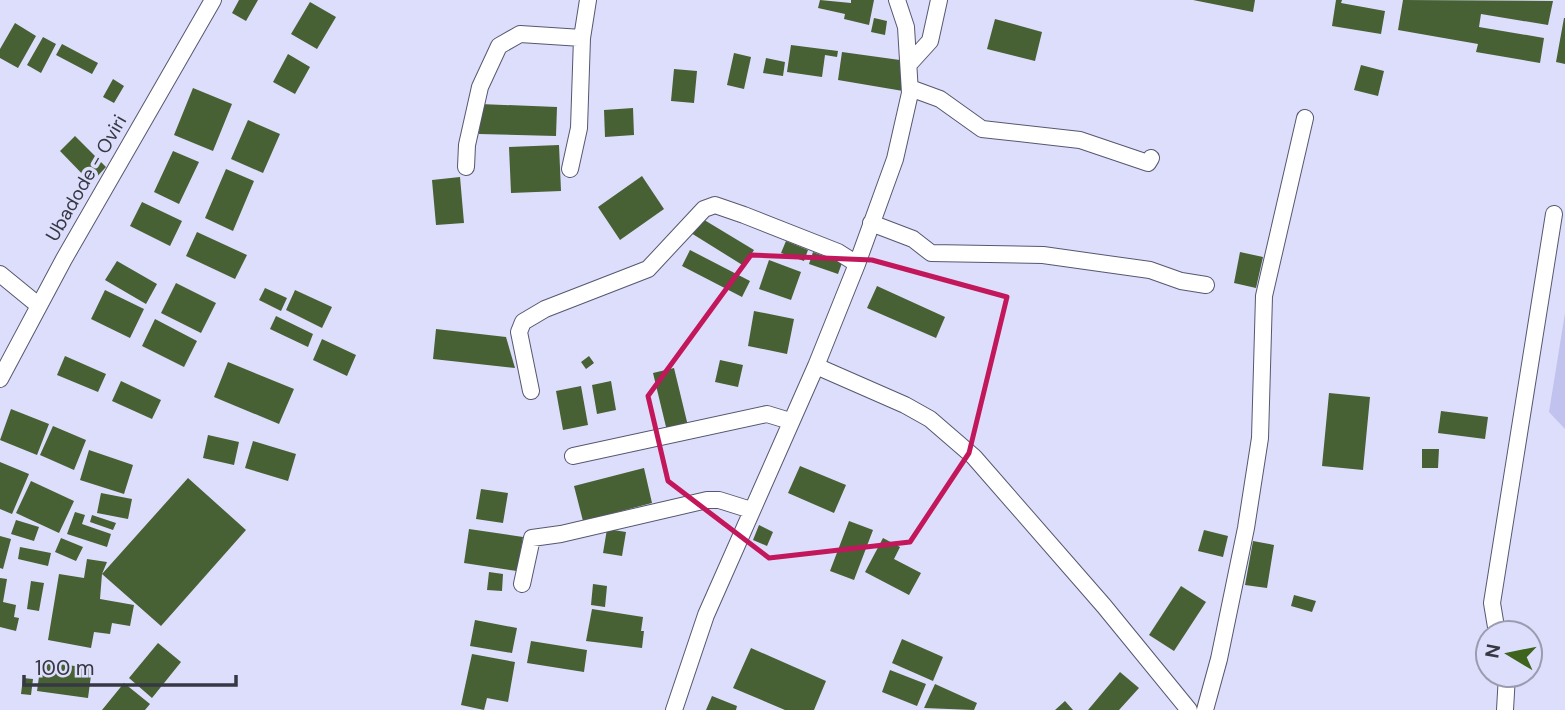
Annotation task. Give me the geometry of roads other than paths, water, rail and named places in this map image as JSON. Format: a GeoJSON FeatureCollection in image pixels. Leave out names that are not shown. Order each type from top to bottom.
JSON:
{"type":"FeatureCollection","features":[{"type":"Feature","properties":{"kind":"street","name":"Ubadode - Oviri"},"geometry":{"type":"LineString","coordinates":[[0,379],[38,305],[213,0]]}},
{"type":"Feature","properties":{"kind":"street"},"geometry":{"type":"LineString","coordinates":[[570,169],[579,128],[582,38],[588,0]]}},
{"type":"Feature","properties":{"kind":"street"},"geometry":{"type":"LineString","coordinates":[[674,710],[706,615],[816,366],[895,159],[906,119],[910,88],[906,26],[897,0]]}},
{"type":"Feature","properties":{"kind":"street"},"geometry":{"type":"LineString","coordinates":[[910,63],[930,41],[939,0]]}},
{"type":"Feature","properties":{"kind":"street"},"geometry":{"type":"LineString","coordinates":[[466,167],[467,145],[480,87],[499,46],[520,34],[582,38]]}},
{"type":"Feature","properties":{"kind":"street"},"geometry":{"type":"LineString","coordinates":[[910,88],[940,99],[982,129],[1080,139],[1148,163],[1151,158]]}},
{"type":"Feature","properties":{"kind":"street"},"geometry":{"type":"LineString","coordinates":[[1205,710],[1219,659],[1243,541],[1260,438],[1264,296],[1305,118]]}},
{"type":"Feature","properties":{"kind":"street"},"geometry":{"type":"LineString","coordinates":[[531,391],[519,332],[523,322],[545,309],[648,269],[704,209],[715,205],[744,215],[838,252],[857,264]]}},
{"type":"Feature","properties":{"kind":"street"},"geometry":{"type":"LineString","coordinates":[[1495,619],[1492,603],[1554,214]]}},
{"type":"Feature","properties":{"kind":"street"},"geometry":{"type":"LineString","coordinates":[[871,223],[913,239],[931,253],[1043,256],[1150,270],[1181,281],[1206,285]]}},
{"type":"Feature","properties":{"kind":"street"},"geometry":{"type":"LineString","coordinates":[[0,274],[38,305]]}},
{"type":"Feature","properties":{"kind":"street"},"geometry":{"type":"LineString","coordinates":[[816,366],[905,405],[930,419],[974,457],[1104,606],[1189,710]]}},
{"type":"Feature","properties":{"kind":"street"},"geometry":{"type":"LineString","coordinates":[[573,456],[767,414],[790,421]]}},
{"type":"Feature","properties":{"kind":"street"},"geometry":{"type":"LineString","coordinates":[[522,584],[532,538],[561,534],[707,499],[751,510]]}},
{"type":"Feature","properties":{"kind":"street"},"geometry":{"type":"LineString","coordinates":[[1505,710],[1506,689]]}}]}
